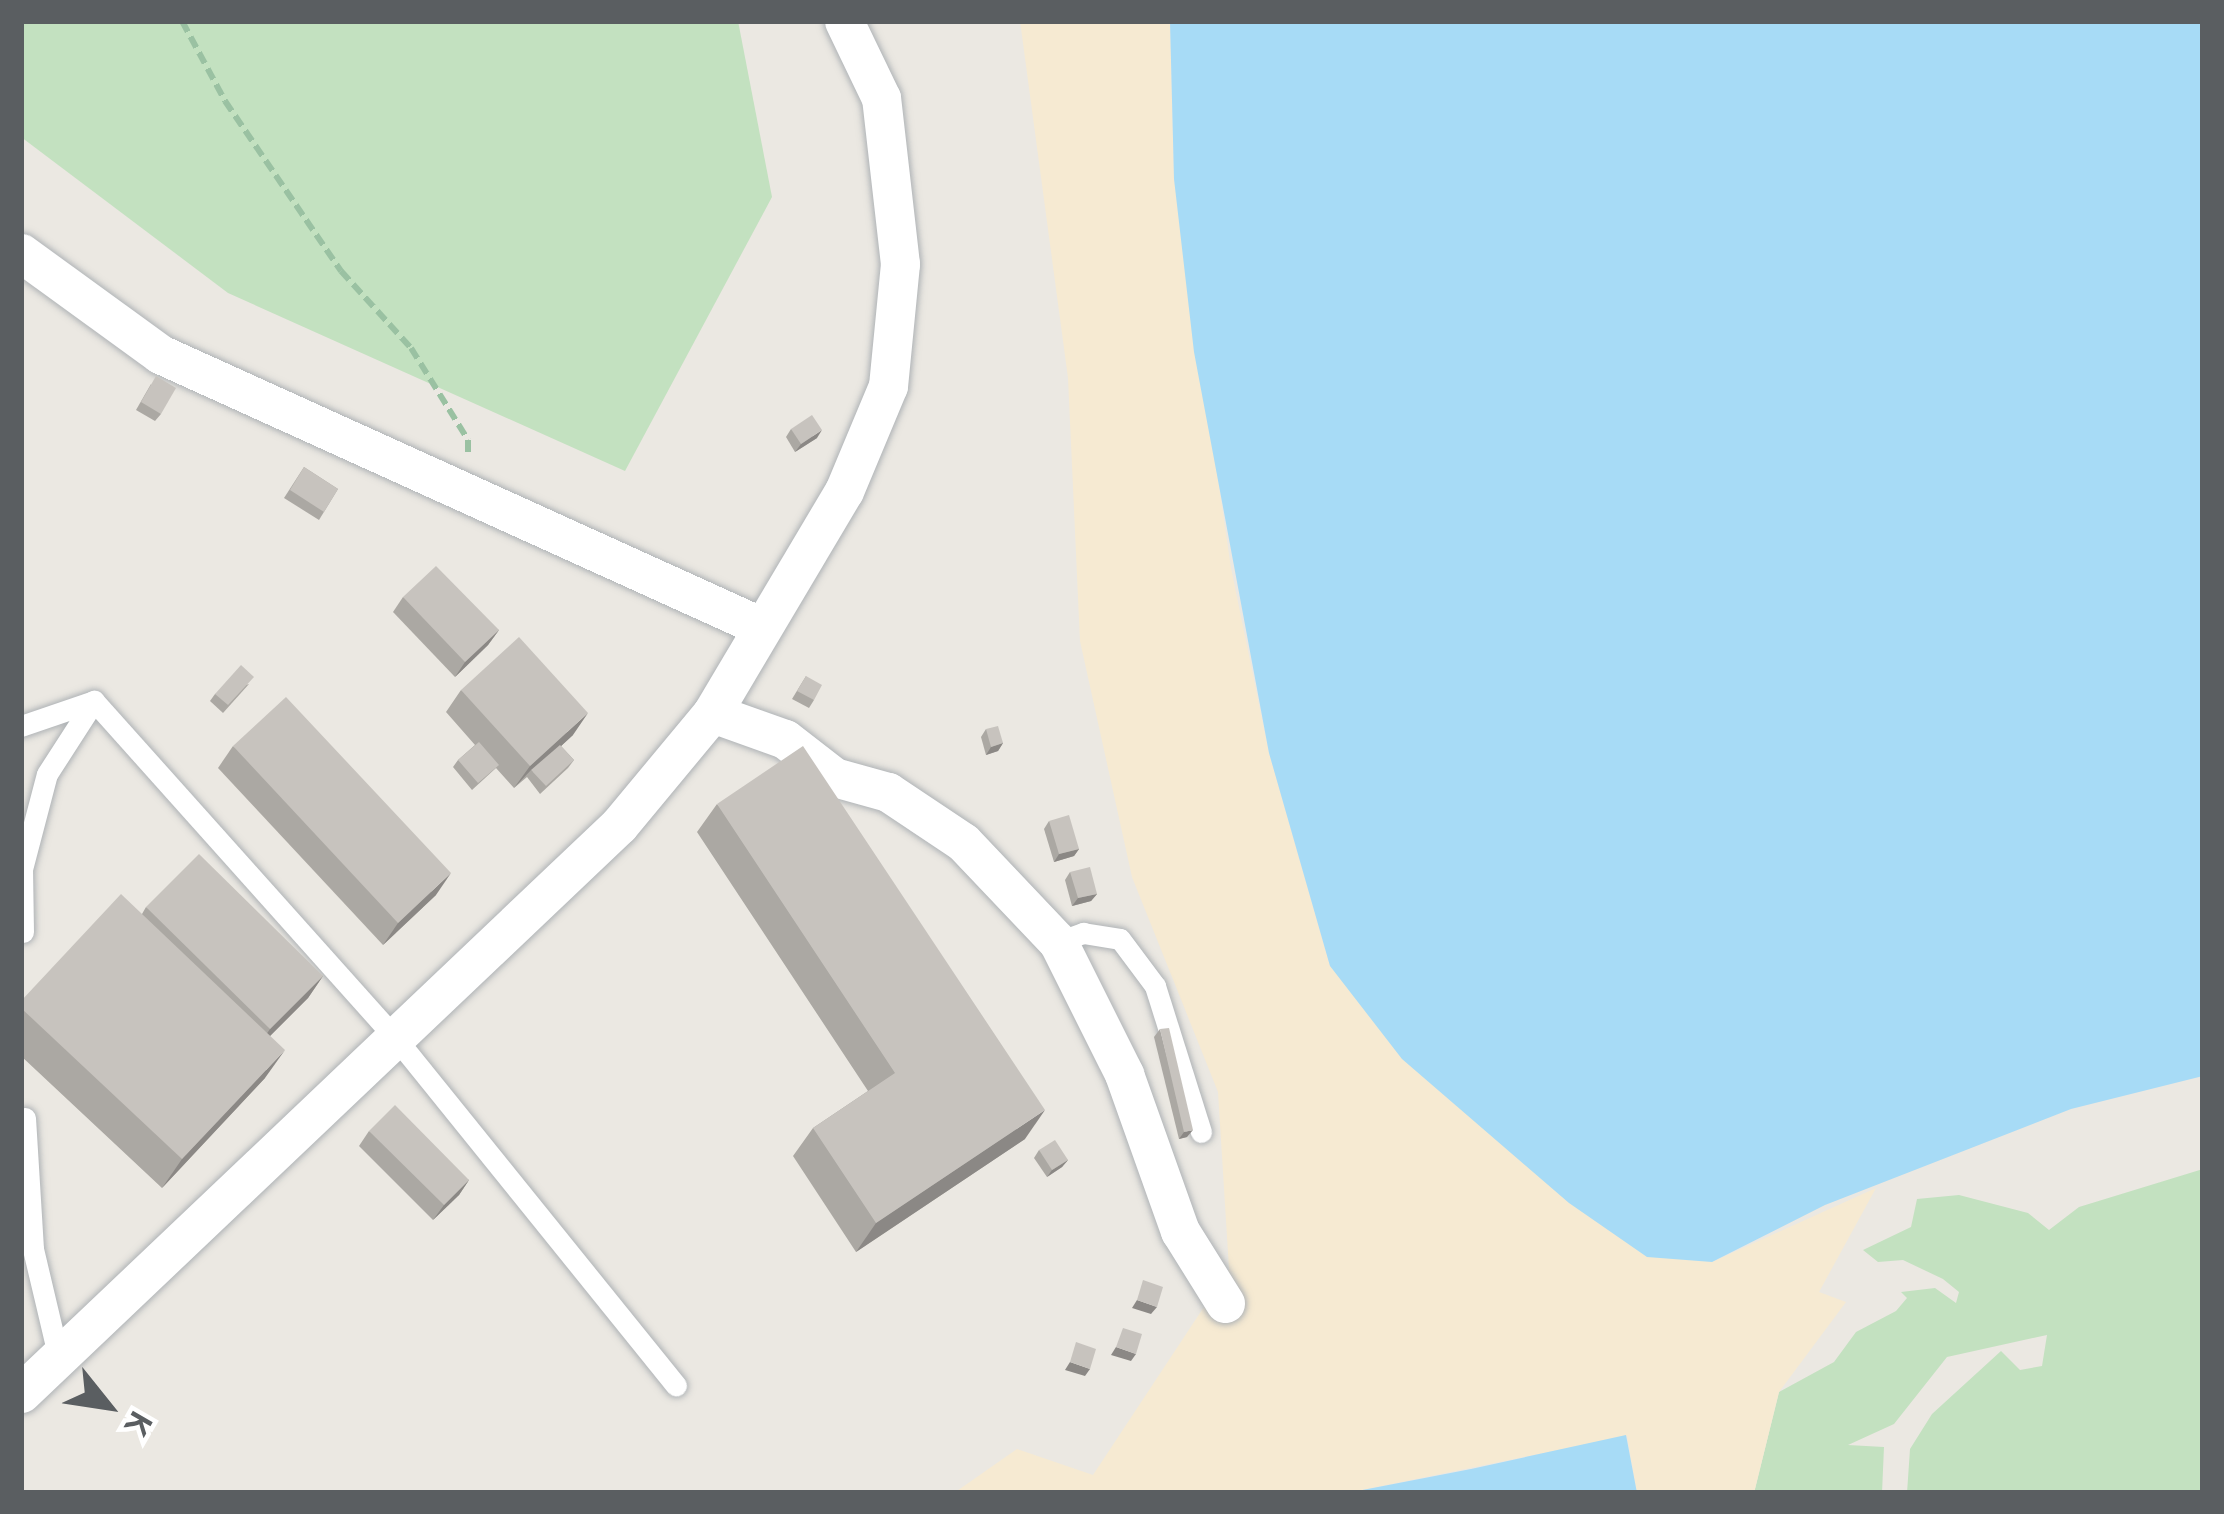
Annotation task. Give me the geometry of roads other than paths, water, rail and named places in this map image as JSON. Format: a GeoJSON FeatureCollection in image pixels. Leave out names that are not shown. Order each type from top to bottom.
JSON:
{"type":"FeatureCollection","features":[{"type":"Feature","properties":{"kind":"street"},"geometry":{"type":"LineString","coordinates":[[21,1393],[619,825],[712,713],[844,491],[888,386],[900,264],[881,98],[844,21]]}},
{"type":"Feature","properties":{"kind":"street"},"geometry":{"type":"LineString","coordinates":[[21,254],[160,354],[466,498],[762,627]]}},
{"type":"Feature","properties":{"kind":"street"},"geometry":{"type":"LineString","coordinates":[[712,713],[785,739],[834,777],[888,792],[963,842],[1058,942],[1124,1074],[1180,1231],[1225,1303]]}},
{"type":"Feature","properties":{"kind":"lane"},"geometry":{"type":"LineString","coordinates":[[21,726],[94,701]]}},
{"type":"Feature","properties":{"kind":"lane"},"geometry":{"type":"LineString","coordinates":[[23,932],[22,869],[47,774],[94,701]]}},
{"type":"Feature","properties":{"kind":"lane"},"geometry":{"type":"LineString","coordinates":[[94,701],[394,1036],[676,1385]]}},
{"type":"Feature","properties":{"kind":"lane"},"geometry":{"type":"LineString","coordinates":[[1058,942],[1083,933],[1120,940],[1132,955],[1155,986],[1201,1132]]}},
{"type":"Feature","properties":{"kind":"lane"},"geometry":{"type":"LineString","coordinates":[[25,1118],[33,1249],[59,1359]]}},
{"type":"Feature","properties":{"kind":"water"},"geometry":{"type":"Polygon","coordinates":[[[1170,21],[2203,21],[2203,1076],[2071,1109],[1825,1205],[1712,1262],[1647,1257],[1569,1203],[1402,1059],[1330,966],[1269,753],[1194,352],[1174,179],[1170,21]]]}},
{"type":"Feature","properties":{"kind":"water"},"geometry":{"type":"Polygon","coordinates":[[[1626,1435],[1637,1493],[1347,1493],[1471,1469],[1626,1435]]]}}]}
